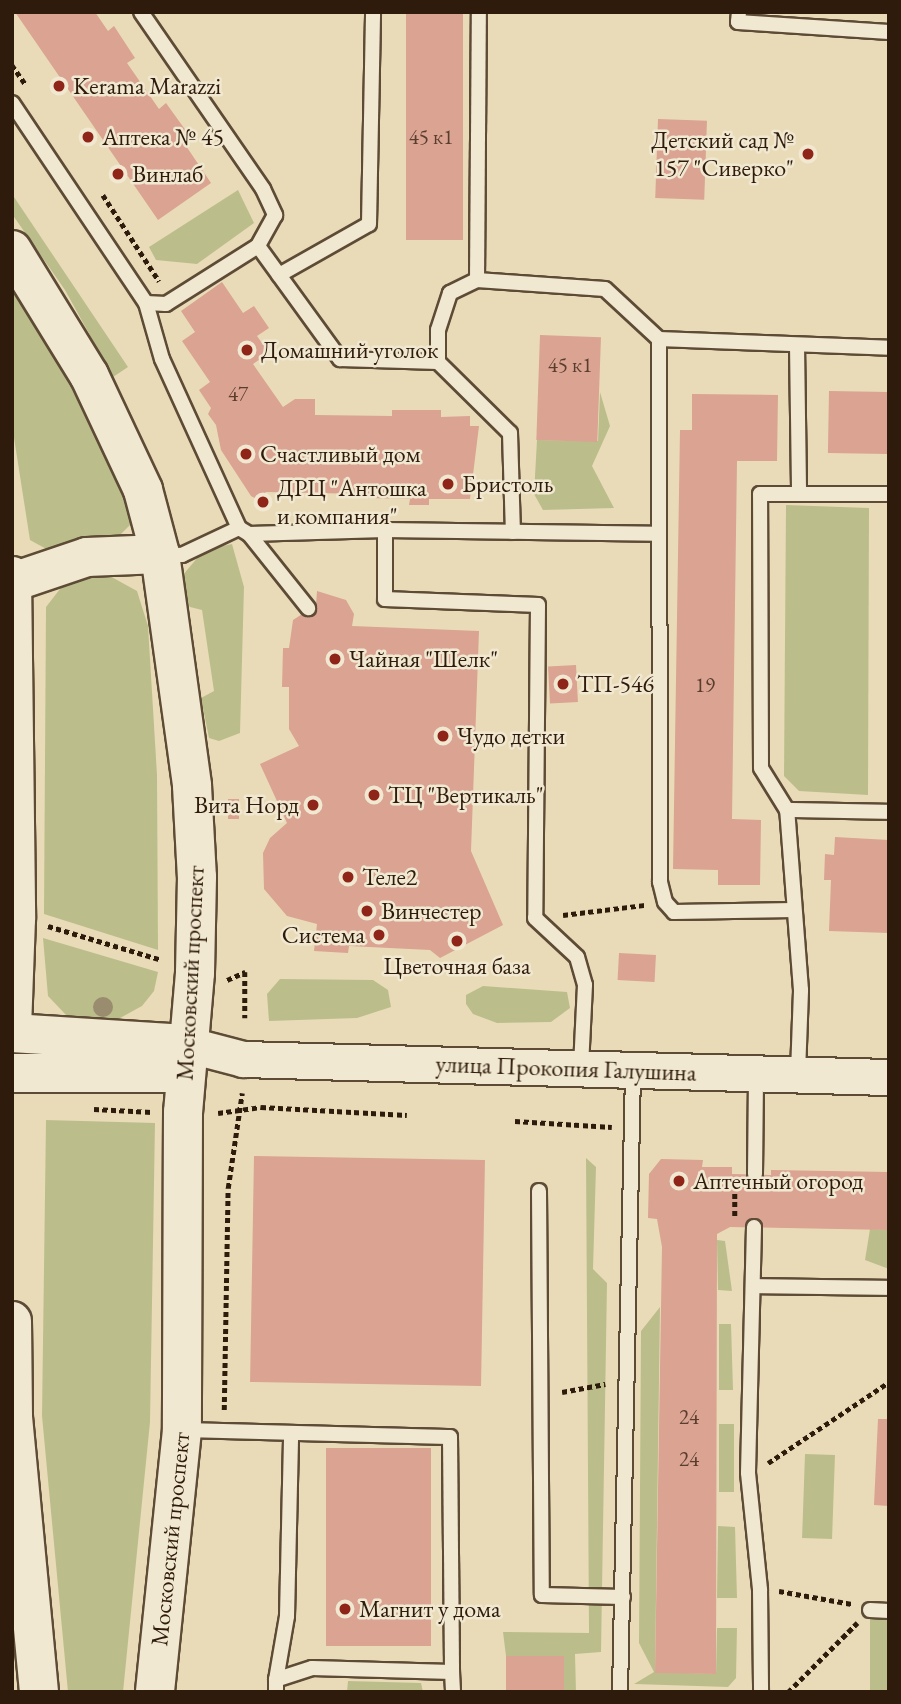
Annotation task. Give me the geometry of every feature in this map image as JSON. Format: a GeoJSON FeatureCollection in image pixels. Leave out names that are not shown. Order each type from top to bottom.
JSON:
{"type":"FeatureCollection","features":[{"type":"Feature","properties":{"kind":"main road","name":"Московский проспект"},"geometry":{"type":"LineString","coordinates":[[12,250],[117,429],[143,490],[160,554],[192,786],[195,959],[186,1058],[182,1430],[155,1692]]}},
{"type":"Feature","properties":{"kind":"main road"},"geometry":{"type":"LineString","coordinates":[[13,582],[87,557],[160,554]]}},
{"type":"Feature","properties":{"kind":"main road"},"geometry":{"type":"LineString","coordinates":[[12,576],[16,919],[12,1030]]}},
{"type":"Feature","properties":{"kind":"main road","name":"улица Прокопия Галушина"},"geometry":{"type":"LineString","coordinates":[[12,1030],[186,1058]]}},
{"type":"Feature","properties":{"kind":"main road","name":"улица Прокопия Галушина"},"geometry":{"type":"LineString","coordinates":[[12,1073],[186,1058]]}},
{"type":"Feature","properties":{"kind":"main road"},"geometry":{"type":"LineString","coordinates":[[12,1321],[13,1417],[39,1692]]}},
{"type":"Feature","properties":{"kind":"street","name":"улица Прокопия Галушина"},"geometry":{"type":"LineString","coordinates":[[186,1058],[243,1076],[581,1071],[889,1077]]}},
{"type":"Feature","properties":{"kind":"lane"},"geometry":{"type":"LineString","coordinates":[[141,12],[272,202],[275,215],[258,246],[166,304],[146,303]]}},
{"type":"Feature","properties":{"kind":"lane"},"geometry":{"type":"LineString","coordinates":[[279,275],[369,224],[373,12]]}},
{"type":"Feature","properties":{"kind":"lane"},"geometry":{"type":"LineString","coordinates":[[477,280],[480,12]]}},
{"type":"Feature","properties":{"kind":"lane"},"geometry":{"type":"LineString","coordinates":[[739,12],[738,22],[889,32]]}},
{"type":"Feature","properties":{"kind":"lane"},"geometry":{"type":"LineString","coordinates":[[12,103],[146,303],[162,359],[244,531],[308,608]]}},
{"type":"Feature","properties":{"kind":"lane"},"geometry":{"type":"LineString","coordinates":[[258,246],[341,359],[438,362],[510,433],[513,532]]}},
{"type":"Feature","properties":{"kind":"lane"},"geometry":{"type":"LineString","coordinates":[[438,362],[438,330],[450,293],[477,280],[605,289],[659,339],[889,348]]}},
{"type":"Feature","properties":{"kind":"lane"},"geometry":{"type":"LineString","coordinates":[[659,339],[656,534],[660,882],[665,902],[674,912],[794,910]]}},
{"type":"Feature","properties":{"kind":"lane"},"geometry":{"type":"LineString","coordinates":[[797,345],[799,494]]}},
{"type":"Feature","properties":{"kind":"lane"},"geometry":{"type":"LineString","coordinates":[[798,1074],[801,990],[787,810],[761,768],[760,494],[889,494]]}},
{"type":"Feature","properties":{"kind":"lane"},"geometry":{"type":"LineString","coordinates":[[385,530],[385,599],[538,605],[535,918],[577,957],[585,985],[581,1071]]}},
{"type":"Feature","properties":{"kind":"lane"},"geometry":{"type":"LineString","coordinates":[[160,554],[182,555],[244,531],[656,534]]}},
{"type":"Feature","properties":{"kind":"lane"},"geometry":{"type":"LineString","coordinates":[[787,810],[889,811]]}},
{"type":"Feature","properties":{"kind":"lane"},"geometry":{"type":"LineString","coordinates":[[620,1692],[633,1072]]}},
{"type":"Feature","properties":{"kind":"lane"},"geometry":{"type":"LineString","coordinates":[[755,1174],[757,1075]]}},
{"type":"Feature","properties":{"kind":"lane"},"geometry":{"type":"LineString","coordinates":[[539,1191],[542,1595],[623,1597]]}},
{"type":"Feature","properties":{"kind":"lane"},"geometry":{"type":"LineString","coordinates":[[754,1227],[748,1474],[760,1590],[761,1692]]}},
{"type":"Feature","properties":{"kind":"lane"},"geometry":{"type":"LineString","coordinates":[[753,1286],[889,1287]]}},
{"type":"Feature","properties":{"kind":"lane"},"geometry":{"type":"LineString","coordinates":[[182,1430],[450,1437],[453,1692]]}},
{"type":"Feature","properties":{"kind":"lane"},"geometry":{"type":"LineString","coordinates":[[276,1686],[287,1616],[291,1434]]}},
{"type":"Feature","properties":{"kind":"lane"},"geometry":{"type":"LineString","coordinates":[[870,1610],[889,1611]]}},
{"type":"Feature","properties":{"kind":"lane"},"geometry":{"type":"LineString","coordinates":[[276,1686],[312,1668],[452,1672]]}},
{"type":"Feature","properties":{"kind":"path"},"geometry":{"type":"LineString","coordinates":[[535,918],[665,902]]}},
{"type":"Feature","properties":{"kind":"path"},"geometry":{"type":"LineString","coordinates":[[41,924],[159,959]]}},
{"type":"Feature","properties":{"kind":"path"},"geometry":{"type":"LineString","coordinates":[[224,982],[245,972],[245,1018]]}},
{"type":"Feature","properties":{"kind":"path"},"geometry":{"type":"LineString","coordinates":[[224,1409],[228,1188],[236,1111],[243,1076]]}},
{"type":"Feature","properties":{"kind":"path"},"geometry":{"type":"LineString","coordinates":[[218,1113],[261,1107],[407,1115]]}},
{"type":"Feature","properties":{"kind":"path"},"geometry":{"type":"LineString","coordinates":[[82,1109],[160,1112]]}},
{"type":"Feature","properties":{"kind":"path"},"geometry":{"type":"LineString","coordinates":[[515,1121],[624,1127]]}},
{"type":"Feature","properties":{"kind":"path"},"geometry":{"type":"LineString","coordinates":[[735,1172],[735,1224]]}},
{"type":"Feature","properties":{"kind":"path"},"geometry":{"type":"LineString","coordinates":[[540,1396],[615,1382]]}},
{"type":"Feature","properties":{"kind":"path"},"geometry":{"type":"LineString","coordinates":[[748,1474],[846,1414],[889,1382]]}},
{"type":"Feature","properties":{"kind":"path"},"geometry":{"type":"LineString","coordinates":[[760,1590],[830,1598],[870,1610],[788,1692]]}},
{"type":"Feature","properties":{"kind":"green space"},"geometry":{"type":"Polygon","coordinates":[[[238,190],[254,223],[197,264],[156,260],[149,247],[238,190]]]}},
{"type":"Feature","properties":{"kind":"green space"},"geometry":{"type":"Polygon","coordinates":[[[12,194],[128,367],[113,377],[65,290],[12,214],[12,194]]]}},
{"type":"Feature","properties":{"kind":"green space"},"geometry":{"type":"Polygon","coordinates":[[[12,284],[121,475],[134,521],[115,540],[50,551],[30,540],[12,425],[12,284]]]}},
{"type":"Feature","properties":{"kind":"green space"},"geometry":{"type":"Polygon","coordinates":[[[600,392],[610,426],[592,466],[614,508],[543,510],[534,494],[537,440],[598,441],[600,392]]]}},
{"type":"Feature","properties":{"kind":"green space"},"geometry":{"type":"Polygon","coordinates":[[[786,505],[869,508],[868,795],[799,791],[784,776],[786,505]]]}},
{"type":"Feature","properties":{"kind":"green space"},"geometry":{"type":"Polygon","coordinates":[[[232,544],[244,587],[240,733],[219,741],[209,738],[201,698],[214,691],[202,610],[190,607],[183,596],[182,576],[204,550],[232,544]]]}},
{"type":"Feature","properties":{"kind":"green space"},"geometry":{"type":"Polygon","coordinates":[[[108,575],[137,591],[148,626],[157,775],[158,950],[44,914],[46,607],[67,580],[108,575]]]}},
{"type":"Feature","properties":{"kind":"green space"},"geometry":{"type":"Polygon","coordinates":[[[43,938],[158,972],[154,991],[142,1006],[111,1023],[67,1016],[48,996],[43,938]]]}},
{"type":"Feature","properties":{"kind":"green space"},"geometry":{"type":"Polygon","coordinates":[[[280,979],[373,980],[388,990],[391,1007],[357,1018],[269,1021],[267,994],[280,979]]]}},
{"type":"Feature","properties":{"kind":"green space"},"geometry":{"type":"Polygon","coordinates":[[[483,986],[567,992],[570,1008],[551,1022],[497,1023],[473,1014],[466,1004],[466,995],[483,986]]]}},
{"type":"Feature","properties":{"kind":"green space"},"geometry":{"type":"Polygon","coordinates":[[[46,1120],[155,1123],[150,1422],[123,1692],[68,1692],[42,1416],[46,1120]]]}},
{"type":"Feature","properties":{"kind":"green space"},"geometry":{"type":"Polygon","coordinates":[[[586,1158],[596,1167],[593,1269],[607,1283],[601,1652],[575,1654],[576,1692],[563,1692],[563,1656],[506,1656],[503,1632],[589,1633],[586,1158]]]}},
{"type":"Feature","properties":{"kind":"green space"},"geometry":{"type":"Polygon","coordinates":[[[870,1229],[889,1230],[889,1269],[865,1260],[870,1229]]]}},
{"type":"Feature","properties":{"kind":"green space"},"geometry":{"type":"Polygon","coordinates":[[[717,1240],[725,1241],[732,1291],[718,1290],[717,1240]]]}},
{"type":"Feature","properties":{"kind":"green space"},"geometry":{"type":"Polygon","coordinates":[[[660,1307],[655,1672],[716,1674],[717,1628],[737,1628],[736,1678],[728,1687],[634,1684],[654,1672],[639,1643],[641,1331],[660,1307]]]}},
{"type":"Feature","properties":{"kind":"green space"},"geometry":{"type":"Polygon","coordinates":[[[719,1324],[731,1324],[733,1390],[719,1390],[719,1324]]]}},
{"type":"Feature","properties":{"kind":"green space"},"geometry":{"type":"Polygon","coordinates":[[[719,1424],[734,1424],[734,1492],[719,1492],[719,1424]]]}},
{"type":"Feature","properties":{"kind":"green space"},"geometry":{"type":"Polygon","coordinates":[[[805,1454],[835,1455],[832,1539],[802,1538],[805,1454]]]}},
{"type":"Feature","properties":{"kind":"green space"},"geometry":{"type":"Polygon","coordinates":[[[718,1526],[735,1527],[737,1598],[717,1598],[718,1526]]]}},
{"type":"Feature","properties":{"kind":"green space"},"geometry":{"type":"Polygon","coordinates":[[[870,1614],[889,1614],[889,1692],[870,1692],[870,1614]]]}},
{"type":"Feature","properties":{"kind":"green space"},"geometry":{"type":"Polygon","coordinates":[[[348,1681],[421,1683],[423,1692],[347,1692],[348,1681]]]}},
{"type":"Feature","properties":{"kind":"building"},"geometry":{"type":"Polygon","coordinates":[[[15,12],[95,12],[108,31],[114,26],[135,58],[127,63],[159,109],[166,103],[189,135],[182,140],[211,183],[158,220],[15,12]]]}},
{"type":"Feature","properties":{"kind":"building"},"geometry":{"type":"Polygon","coordinates":[[[406,12],[463,12],[463,240],[406,240],[406,12]]]}},
{"type":"Feature","properties":{"kind":"building"},"geometry":{"type":"Polygon","coordinates":[[[658,119],[707,121],[704,200],[655,198],[658,119]]]}},
{"type":"Feature","properties":{"kind":"building"},"geometry":{"type":"Polygon","coordinates":[[[222,282],[243,313],[254,306],[269,328],[257,336],[269,353],[253,364],[283,407],[295,399],[315,399],[315,415],[392,416],[392,410],[441,410],[441,417],[470,416],[470,426],[479,426],[470,499],[429,499],[429,505],[409,505],[410,499],[366,498],[365,494],[266,492],[258,500],[251,496],[221,450],[216,425],[208,414],[211,408],[199,390],[210,382],[182,341],[195,332],[181,311],[222,282]]]}},
{"type":"Feature","properties":{"kind":"building"},"geometry":{"type":"Polygon","coordinates":[[[540,335],[601,337],[597,442],[536,440],[540,335]]]}},
{"type":"Feature","properties":{"kind":"building"},"geometry":{"type":"Polygon","coordinates":[[[829,391],[889,392],[888,454],[828,453],[829,391]]]}},
{"type":"Feature","properties":{"kind":"building"},"geometry":{"type":"Polygon","coordinates":[[[692,394],[778,395],[777,461],[737,461],[732,819],[761,820],[760,885],[718,885],[718,870],[673,869],[680,430],[692,430],[692,394]]]}},
{"type":"Feature","properties":{"kind":"building","name":"ТЦ \"Вертикаль\""},"geometry":{"type":"Polygon","coordinates":[[[317,591],[346,600],[354,614],[352,626],[479,631],[471,851],[503,925],[440,958],[430,950],[349,946],[348,953],[314,951],[317,924],[287,916],[264,889],[263,853],[270,838],[287,823],[260,764],[299,746],[289,729],[289,687],[282,687],[283,648],[289,648],[293,620],[316,605],[317,591]]]}},
{"type":"Feature","properties":{"kind":"building","name":"ТП-546"},"geometry":{"type":"Polygon","coordinates":[[[576,665],[578,702],[550,703],[548,666],[576,665]]]}},
{"type":"Feature","properties":{"kind":"building"},"geometry":{"type":"Polygon","coordinates":[[[228,799],[239,799],[239,819],[228,819],[228,799]]]}},
{"type":"Feature","properties":{"kind":"building"},"geometry":{"type":"Polygon","coordinates":[[[835,837],[889,840],[889,933],[829,931],[831,880],[824,880],[825,854],[834,855],[835,837]]]}},
{"type":"Feature","properties":{"kind":"building"},"geometry":{"type":"Polygon","coordinates":[[[619,953],[656,955],[655,982],[618,980],[619,953]]]}},
{"type":"Feature","properties":{"kind":"building"},"geometry":{"type":"Polygon","coordinates":[[[254,1156],[485,1160],[481,1386],[250,1382],[254,1156]]]}},
{"type":"Feature","properties":{"kind":"building"},"geometry":{"type":"Polygon","coordinates":[[[661,1159],[703,1160],[702,1167],[732,1167],[732,1174],[771,1175],[771,1170],[889,1172],[889,1230],[730,1227],[717,1234],[716,1674],[655,1673],[662,1247],[657,1219],[648,1218],[649,1174],[661,1159]]]}},
{"type":"Feature","properties":{"kind":"building"},"geometry":{"type":"Polygon","coordinates":[[[878,1419],[889,1419],[889,1506],[874,1505],[878,1419]]]}},
{"type":"Feature","properties":{"kind":"building"},"geometry":{"type":"Polygon","coordinates":[[[326,1448],[431,1448],[431,1646],[326,1646],[326,1448]]]}},
{"type":"Feature","properties":{"kind":"building"},"geometry":{"type":"Polygon","coordinates":[[[506,1656],[564,1656],[564,1692],[506,1692],[506,1656]]]}},
{"type":"Feature","properties":{"kind":"place","name":"Kerama Marazzi"},"geometry":{"type":"Point","coordinates":[59,86]}},
{"type":"Feature","properties":{"kind":"place","name":"Аптека № 45"},"geometry":{"type":"Point","coordinates":[88,137]}},
{"type":"Feature","properties":{"kind":"place","name":"Детский сад № 157 \"Сиверко\""},"geometry":{"type":"Point","coordinates":[808,154]}},
{"type":"Feature","properties":{"kind":"place","name":"Винлаб"},"geometry":{"type":"Point","coordinates":[118,174]}},
{"type":"Feature","properties":{"kind":"place","name":"Домашний уголок"},"geometry":{"type":"Point","coordinates":[247,350]}},
{"type":"Feature","properties":{"kind":"place","name":"Счастливый дом"},"geometry":{"type":"Point","coordinates":[246,454]}},
{"type":"Feature","properties":{"kind":"place","name":"Бристоль"},"geometry":{"type":"Point","coordinates":[448,484]}},
{"type":"Feature","properties":{"kind":"place","name":"ДРЦ \"Антошка и компания\""},"geometry":{"type":"Point","coordinates":[263,502]}},
{"type":"Feature","properties":{"kind":"place","name":"Чайная \"Шелк\""},"geometry":{"type":"Point","coordinates":[335,659]}},
{"type":"Feature","properties":{"kind":"place","name":"ТП-546"},"geometry":{"type":"Point","coordinates":[563,684]}},
{"type":"Feature","properties":{"kind":"place","name":"Чудо детки"},"geometry":{"type":"Point","coordinates":[443,736]}},
{"type":"Feature","properties":{"kind":"place","name":"ТЦ \"Вертикаль\""},"geometry":{"type":"Point","coordinates":[374,795]}},
{"type":"Feature","properties":{"kind":"place","name":"Вита Норд"},"geometry":{"type":"Point","coordinates":[313,805]}},
{"type":"Feature","properties":{"kind":"place","name":"Теле2"},"geometry":{"type":"Point","coordinates":[348,877]}},
{"type":"Feature","properties":{"kind":"place","name":"Винчестер"},"geometry":{"type":"Point","coordinates":[367,911]}},
{"type":"Feature","properties":{"kind":"place","name":"Система"},"geometry":{"type":"Point","coordinates":[379,935]}},
{"type":"Feature","properties":{"kind":"place","name":"Цветочная база"},"geometry":{"type":"Point","coordinates":[457,941]}},
{"type":"Feature","properties":{"kind":"place","name":"Аптечный огород"},"geometry":{"type":"Point","coordinates":[679,1181]}},
{"type":"Feature","properties":{"kind":"place","name":"Магнит у дома"},"geometry":{"type":"Point","coordinates":[345,1609]}}]}
